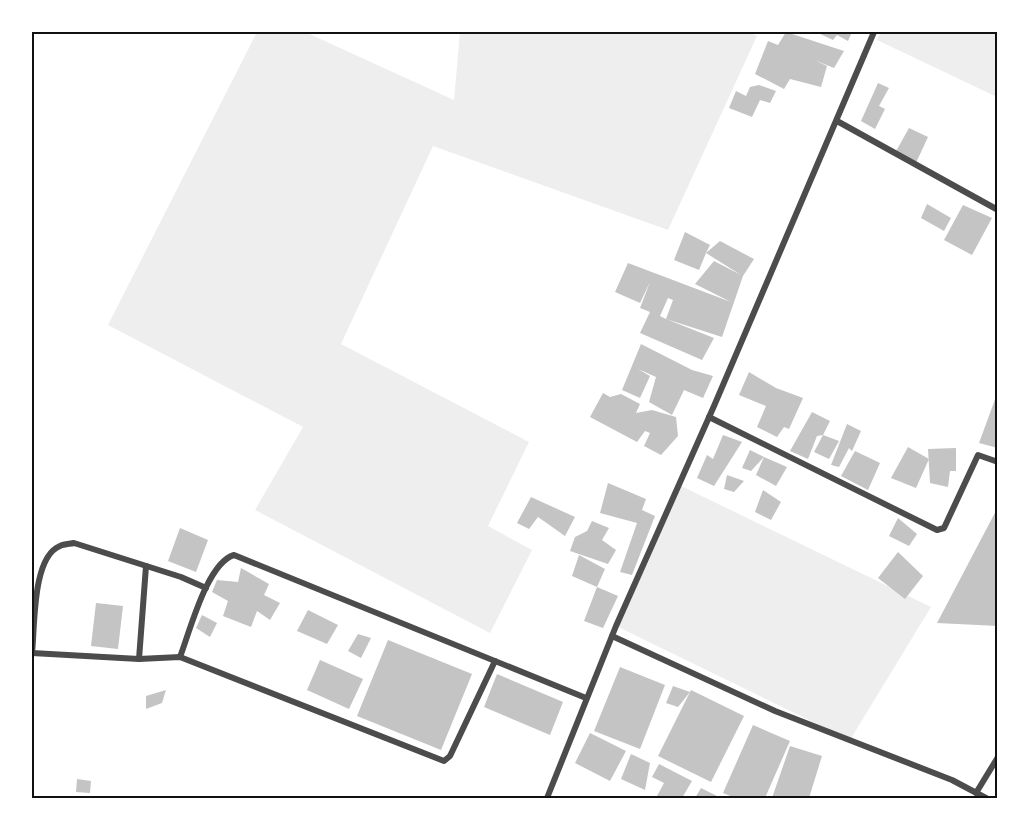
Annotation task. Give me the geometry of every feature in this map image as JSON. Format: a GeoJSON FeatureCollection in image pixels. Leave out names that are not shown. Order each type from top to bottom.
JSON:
{"type":"FeatureCollection","features":[{"type":"Feature","properties":{"kind":"street"},"geometry":{"type":"LineString","coordinates":[[547,798],[612,636],[709,417],[874,32]]}},
{"type":"Feature","properties":{"kind":"street"},"geometry":{"type":"LineString","coordinates":[[837,121],[998,210]]}},
{"type":"Feature","properties":{"kind":"street"},"geometry":{"type":"LineString","coordinates":[[709,417],[937,530],[944,528],[978,455],[998,462]]}},
{"type":"Feature","properties":{"kind":"street"},"geometry":{"type":"LineString","coordinates":[[206,588],[74,543],[59,546],[45,560],[39,573],[32,653],[139,659],[180,657],[444,761],[450,756],[495,661]]}},
{"type":"Feature","properties":{"kind":"street"},"geometry":{"type":"LineString","coordinates":[[180,657],[206,588],[224,558],[234,555],[586,698]]}},
{"type":"Feature","properties":{"kind":"street"},"geometry":{"type":"LineString","coordinates":[[139,659],[146,566]]}},
{"type":"Feature","properties":{"kind":"street"},"geometry":{"type":"LineString","coordinates":[[612,636],[774,711],[952,780],[986,798]]}},
{"type":"Feature","properties":{"kind":"street"},"geometry":{"type":"LineString","coordinates":[[976,793],[998,757]]}},
{"type":"Feature","properties":{"kind":"shaded area"},"geometry":{"type":"Polygon","coordinates":[[[257,32],[305,32],[454,100],[460,32],[748,32],[757,36],[668,230],[433,146],[341,344],[529,442],[488,526],[532,550],[490,633],[255,510],[303,427],[108,325],[257,32]]]}},
{"type":"Feature","properties":{"kind":"shaded area"},"geometry":{"type":"Polygon","coordinates":[[[881,32],[997,32],[997,97],[877,40],[881,32]]]}},
{"type":"Feature","properties":{"kind":"shaded area"},"geometry":{"type":"Polygon","coordinates":[[[679,485],[931,607],[850,740],[616,626],[679,485]]]}},
{"type":"Feature","properties":{"kind":"building"},"geometry":{"type":"Polygon","coordinates":[[[786,32],[844,51],[834,68],[814,60],[827,66],[821,87],[790,79],[784,89],[755,74],[768,41],[778,45],[786,32]]]}},
{"type":"Feature","properties":{"kind":"building"},"geometry":{"type":"Polygon","coordinates":[[[816,32],[852,32],[848,41],[837,35],[833,40],[816,32]]]}},
{"type":"Feature","properties":{"kind":"building"},"geometry":{"type":"Polygon","coordinates":[[[878,83],[889,88],[879,106],[885,109],[875,129],[861,121],[878,83]]]}},
{"type":"Feature","properties":{"kind":"building"},"geometry":{"type":"Polygon","coordinates":[[[759,85],[776,91],[770,103],[760,100],[752,117],[729,108],[736,91],[746,96],[750,87],[759,85]]]}},
{"type":"Feature","properties":{"kind":"building"},"geometry":{"type":"Polygon","coordinates":[[[909,128],[928,137],[915,165],[895,153],[909,128]]]}},
{"type":"Feature","properties":{"kind":"building"},"geometry":{"type":"Polygon","coordinates":[[[927,204],[951,218],[944,231],[921,218],[927,204]]]}},
{"type":"Feature","properties":{"kind":"building"},"geometry":{"type":"Polygon","coordinates":[[[963,205],[992,218],[972,255],[944,240],[963,205]]]}},
{"type":"Feature","properties":{"kind":"building"},"geometry":{"type":"Polygon","coordinates":[[[685,232],[710,245],[699,270],[674,260],[685,232]]]}},
{"type":"Feature","properties":{"kind":"building"},"geometry":{"type":"Polygon","coordinates":[[[720,241],[754,259],[743,276],[722,337],[666,319],[714,338],[702,360],[640,333],[650,312],[640,308],[650,282],[640,303],[615,292],[628,263],[731,302],[695,284],[714,261],[741,275],[706,253],[720,241]],[[668,298],[660,316],[666,319],[673,300],[668,298]]]}},
{"type":"Feature","properties":{"kind":"building"},"geometry":{"type":"Polygon","coordinates":[[[641,344],[692,370],[713,376],[703,398],[684,390],[672,415],[649,402],[656,377],[638,369],[650,376],[640,398],[622,390],[641,344]]]}},
{"type":"Feature","properties":{"kind":"building"},"geometry":{"type":"Polygon","coordinates":[[[749,372],[776,388],[803,398],[789,429],[784,427],[777,437],[757,427],[766,406],[739,395],[749,372]]]}},
{"type":"Feature","properties":{"kind":"building"},"geometry":{"type":"Polygon","coordinates":[[[603,393],[610,397],[621,394],[640,404],[636,413],[652,410],[676,417],[678,436],[661,455],[644,446],[650,433],[645,431],[637,442],[590,417],[603,393]]]}},
{"type":"Feature","properties":{"kind":"building"},"geometry":{"type":"Polygon","coordinates":[[[998,394],[998,448],[979,443],[998,394]]]}},
{"type":"Feature","properties":{"kind":"building"},"geometry":{"type":"Polygon","coordinates":[[[812,412],[830,421],[823,435],[817,436],[808,459],[790,451],[812,412]]]}},
{"type":"Feature","properties":{"kind":"building"},"geometry":{"type":"Polygon","coordinates":[[[847,424],[861,431],[852,451],[849,448],[839,467],[831,465],[847,424]]]}},
{"type":"Feature","properties":{"kind":"building"},"geometry":{"type":"Polygon","coordinates":[[[723,435],[742,442],[714,486],[697,478],[707,455],[713,459],[723,435]]]}},
{"type":"Feature","properties":{"kind":"building"},"geometry":{"type":"Polygon","coordinates":[[[823,435],[839,441],[829,459],[814,452],[823,435]]]}},
{"type":"Feature","properties":{"kind":"building"},"geometry":{"type":"Polygon","coordinates":[[[908,447],[929,459],[916,488],[891,478],[908,447]]]}},
{"type":"Feature","properties":{"kind":"building"},"geometry":{"type":"Polygon","coordinates":[[[956,448],[956,471],[950,471],[948,487],[930,483],[928,449],[956,448]]]}},
{"type":"Feature","properties":{"kind":"building"},"geometry":{"type":"Polygon","coordinates":[[[750,450],[764,457],[751,471],[742,468],[750,450]]]}},
{"type":"Feature","properties":{"kind":"building"},"geometry":{"type":"Polygon","coordinates":[[[855,451],[880,463],[868,490],[841,476],[855,451]]]}},
{"type":"Feature","properties":{"kind":"building"},"geometry":{"type":"Polygon","coordinates":[[[764,457],[787,467],[776,486],[756,475],[764,457]]]}},
{"type":"Feature","properties":{"kind":"building"},"geometry":{"type":"Polygon","coordinates":[[[727,475],[744,481],[734,492],[724,489],[727,475]]]}},
{"type":"Feature","properties":{"kind":"building"},"geometry":{"type":"Polygon","coordinates":[[[608,483],[646,499],[642,510],[655,516],[632,575],[620,572],[637,523],[600,513],[608,483]]]}},
{"type":"Feature","properties":{"kind":"building"},"geometry":{"type":"Polygon","coordinates":[[[763,490],[781,502],[771,520],[755,512],[763,490]]]}},
{"type":"Feature","properties":{"kind":"building"},"geometry":{"type":"Polygon","coordinates":[[[531,497],[575,517],[565,536],[538,517],[529,529],[517,523],[531,497]]]}},
{"type":"Feature","properties":{"kind":"building"},"geometry":{"type":"Polygon","coordinates":[[[998,507],[998,626],[937,623],[998,507]]]}},
{"type":"Feature","properties":{"kind":"building"},"geometry":{"type":"Polygon","coordinates":[[[898,518],[917,534],[909,546],[889,536],[898,518]]]}},
{"type":"Feature","properties":{"kind":"building"},"geometry":{"type":"Polygon","coordinates":[[[592,521],[609,528],[602,540],[616,550],[608,564],[570,551],[575,537],[587,531],[592,521]]]}},
{"type":"Feature","properties":{"kind":"building"},"geometry":{"type":"Polygon","coordinates":[[[180,528],[208,540],[196,572],[168,561],[180,528]]]}},
{"type":"Feature","properties":{"kind":"building"},"geometry":{"type":"Polygon","coordinates":[[[898,552],[923,576],[905,599],[878,578],[898,552]]]}},
{"type":"Feature","properties":{"kind":"building"},"geometry":{"type":"Polygon","coordinates":[[[579,555],[605,569],[597,587],[572,576],[579,555]]]}},
{"type":"Feature","properties":{"kind":"building"},"geometry":{"type":"Polygon","coordinates":[[[241,568],[269,584],[264,595],[280,603],[270,620],[257,611],[251,627],[223,616],[228,601],[212,592],[217,580],[238,582],[241,568]]]}},
{"type":"Feature","properties":{"kind":"building"},"geometry":{"type":"Polygon","coordinates":[[[597,587],[618,596],[603,628],[584,621],[597,587]]]}},
{"type":"Feature","properties":{"kind":"building"},"geometry":{"type":"Polygon","coordinates":[[[96,603],[123,606],[118,649],[91,646],[96,603]]]}},
{"type":"Feature","properties":{"kind":"building"},"geometry":{"type":"Polygon","coordinates":[[[308,610],[338,625],[327,644],[297,631],[308,610]]]}},
{"type":"Feature","properties":{"kind":"building"},"geometry":{"type":"Polygon","coordinates":[[[202,615],[217,623],[210,637],[196,628],[202,615]]]}},
{"type":"Feature","properties":{"kind":"building"},"geometry":{"type":"Polygon","coordinates":[[[358,634],[371,638],[361,658],[348,651],[358,634]]]}},
{"type":"Feature","properties":{"kind":"building"},"geometry":{"type":"Polygon","coordinates":[[[388,640],[472,674],[441,750],[357,716],[388,640]]]}},
{"type":"Feature","properties":{"kind":"building"},"geometry":{"type":"Polygon","coordinates":[[[320,660],[363,679],[349,709],[307,690],[320,660]]]}},
{"type":"Feature","properties":{"kind":"building"},"geometry":{"type":"Polygon","coordinates":[[[620,667],[665,685],[640,749],[594,731],[620,667]]]}},
{"type":"Feature","properties":{"kind":"building"},"geometry":{"type":"Polygon","coordinates":[[[497,674],[563,702],[550,735],[484,707],[497,674]]]}},
{"type":"Feature","properties":{"kind":"building"},"geometry":{"type":"Polygon","coordinates":[[[673,686],[690,692],[678,707],[666,703],[673,686]]]}},
{"type":"Feature","properties":{"kind":"building"},"geometry":{"type":"Polygon","coordinates":[[[166,690],[162,703],[146,709],[146,696],[166,690]]]}},
{"type":"Feature","properties":{"kind":"building"},"geometry":{"type":"Polygon","coordinates":[[[691,690],[744,716],[711,782],[658,756],[691,690]]]}},
{"type":"Feature","properties":{"kind":"building"},"geometry":{"type":"Polygon","coordinates":[[[753,725],[790,741],[765,798],[735,798],[723,793],[753,725]]]}},
{"type":"Feature","properties":{"kind":"building"},"geometry":{"type":"Polygon","coordinates":[[[590,733],[626,751],[610,781],[575,763],[590,733]]]}},
{"type":"Feature","properties":{"kind":"building"},"geometry":{"type":"Polygon","coordinates":[[[790,746],[822,756],[809,798],[772,798],[790,746]]]}},
{"type":"Feature","properties":{"kind":"building"},"geometry":{"type":"Polygon","coordinates":[[[631,754],[650,763],[645,790],[621,779],[631,754]]]}},
{"type":"Feature","properties":{"kind":"building"},"geometry":{"type":"Polygon","coordinates":[[[659,764],[692,781],[682,798],[656,798],[664,783],[652,777],[659,764]]]}},
{"type":"Feature","properties":{"kind":"building"},"geometry":{"type":"Polygon","coordinates":[[[77,779],[91,781],[90,793],[76,792],[77,779]]]}},
{"type":"Feature","properties":{"kind":"building"},"geometry":{"type":"Polygon","coordinates":[[[701,788],[721,798],[695,798],[701,788]]]}}]}
